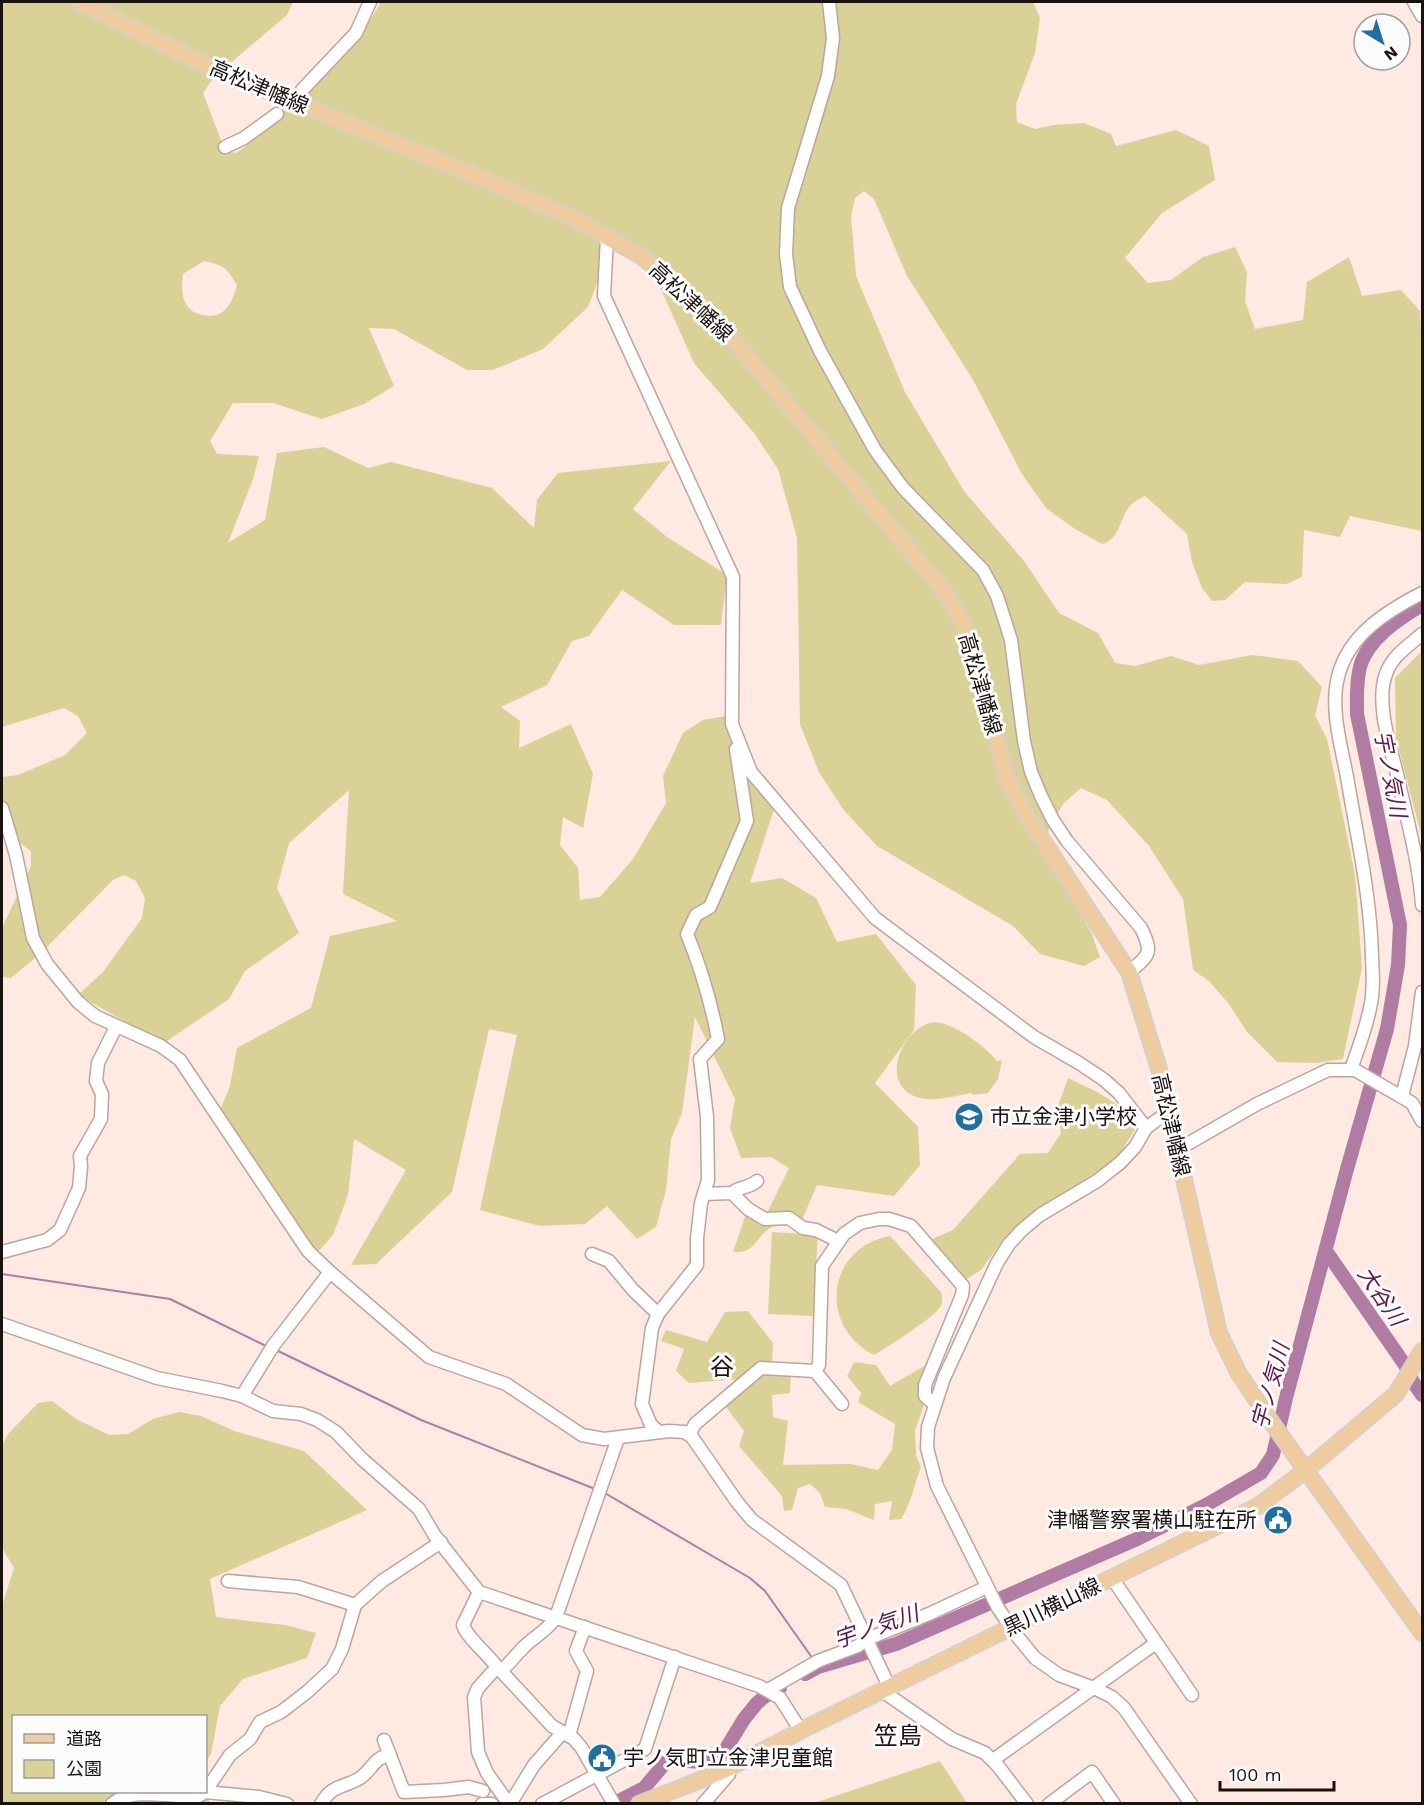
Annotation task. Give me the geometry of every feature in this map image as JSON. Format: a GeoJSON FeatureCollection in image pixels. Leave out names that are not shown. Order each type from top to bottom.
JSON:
{"type":"FeatureCollection","features":[{"type":"Feature","properties":{"kind":"main road","name":"高松津幡線"},"geometry":{"type":"LineString","coordinates":[[80,2],[212,68],[573,218],[641,256],[693,298],[738,345],[946,595],[962,621],[973,646],[1007,779],[1028,818],[1129,972],[1159,1069],[1219,1333],[1238,1372],[1267,1416],[1422,1633]]}},
{"type":"Feature","properties":{"kind":"main road","name":"黒川横山線"},"geometry":{"type":"LineString","coordinates":[[639,1803],[728,1768],[1258,1506],[1306,1470],[1396,1394],[1422,1351]]}},
{"type":"Feature","properties":{"kind":"street"},"geometry":{"type":"LineString","coordinates":[[302,90],[356,33],[370,2]]}},
{"type":"Feature","properties":{"kind":"street"},"geometry":{"type":"LineString","coordinates":[[829,2],[832,38],[828,76],[788,208],[786,254],[790,288],[820,351],[875,450],[903,488],[983,570],[997,596],[1011,640],[1024,741],[1031,772],[1041,796],[1067,841],[1141,928],[1147,941],[1149,951],[1144,960],[1129,972]]}},
{"type":"Feature","properties":{"kind":"street"},"geometry":{"type":"LineString","coordinates":[[1414,2],[1422,16]]}},
{"type":"Feature","properties":{"kind":"street"},"geometry":{"type":"LineString","coordinates":[[225,147],[244,138],[277,114]]}},
{"type":"Feature","properties":{"kind":"street"},"geometry":{"type":"LineString","coordinates":[[607,237],[604,296],[733,577],[732,724],[747,821],[710,907],[696,915],[687,934],[699,963],[718,1039],[700,1059],[707,1117],[708,1179],[697,1238],[697,1265],[658,1314],[652,1328],[649,1346],[642,1404],[651,1425],[658,1432]]}},
{"type":"Feature","properties":{"kind":"street"},"geometry":{"type":"LineString","coordinates":[[1353,1069],[1371,1006],[1372,945],[1369,908],[1335,704],[1337,679],[1351,649],[1364,631],[1394,608],[1422,593]]}},
{"type":"Feature","properties":{"kind":"street"},"geometry":{"type":"LineString","coordinates":[[1422,634],[1400,652],[1390,664],[1382,696],[1387,730],[1413,845],[1422,905]]}},
{"type":"Feature","properties":{"kind":"street"},"geometry":{"type":"LineString","coordinates":[[735,736],[750,772],[874,918],[1034,1037],[1103,1079],[1119,1093],[1146,1128]]}},
{"type":"Feature","properties":{"kind":"street"},"geometry":{"type":"LineString","coordinates":[[2,808],[16,855],[33,938],[47,964],[78,1002],[95,1016],[161,1046],[180,1060],[308,1251],[429,1357],[506,1384],[582,1435],[596,1439],[676,1431],[695,1440],[737,1502],[753,1520],[841,1585],[886,1680],[888,1695],[952,1739],[993,1760],[1027,1803]]}},
{"type":"Feature","properties":{"kind":"street"},"geometry":{"type":"LineString","coordinates":[[1399,1094],[1415,1046],[1422,993]]}},
{"type":"Feature","properties":{"kind":"street"},"geometry":{"type":"LineString","coordinates":[[2,1252],[47,1240],[60,1230],[78,1188],[80,1156],[101,1119],[102,1094],[96,1081],[98,1062],[116,1027]]}},
{"type":"Feature","properties":{"kind":"street"},"geometry":{"type":"LineString","coordinates":[[1177,1150],[1257,1104],[1308,1078],[1328,1071],[1353,1069],[1412,1103],[1422,1121]]}},
{"type":"Feature","properties":{"kind":"street"},"geometry":{"type":"LineString","coordinates":[[1168,1112],[1146,1128],[1135,1147],[1120,1163],[1097,1181],[1030,1222],[1009,1244],[986,1287],[944,1378],[928,1427],[927,1448],[936,1486],[998,1608],[1011,1627],[1035,1658],[1059,1675],[1112,1697],[1130,1716],[1191,1803]]}},
{"type":"Feature","properties":{"kind":"street"},"geometry":{"type":"LineString","coordinates":[[704,1194],[732,1193],[751,1187],[757,1181]]}},
{"type":"Feature","properties":{"kind":"street"},"geometry":{"type":"LineString","coordinates":[[732,1193],[748,1209],[765,1219],[789,1218],[803,1228],[816,1230],[838,1241]]}},
{"type":"Feature","properties":{"kind":"street"},"geometry":{"type":"LineString","coordinates":[[815,1371],[819,1365],[822,1266],[844,1234],[860,1223],[879,1218],[898,1220],[911,1226],[962,1283],[963,1291],[925,1384],[926,1396],[934,1404]]}},
{"type":"Feature","properties":{"kind":"street"},"geometry":{"type":"LineString","coordinates":[[592,1254],[609,1261],[633,1290],[658,1314]]}},
{"type":"Feature","properties":{"kind":"street"},"geometry":{"type":"LineString","coordinates":[[242,1396],[272,1349],[330,1272]]}},
{"type":"Feature","properties":{"kind":"street"},"geometry":{"type":"LineString","coordinates":[[2,1324],[157,1378],[242,1396],[273,1411],[301,1414],[317,1420],[336,1432],[362,1459],[419,1509],[479,1592],[675,1657],[768,1691],[780,1698],[801,1731]]}},
{"type":"Feature","properties":{"kind":"street"},"geometry":{"type":"LineString","coordinates":[[688,1435],[695,1424],[761,1368],[815,1371],[842,1404]]}},
{"type":"Feature","properties":{"kind":"street"},"geometry":{"type":"LineString","coordinates":[[613,1802],[581,1747],[552,1726],[501,1671],[522,1649],[551,1626],[556,1617],[618,1438]]}},
{"type":"Feature","properties":{"kind":"street"},"geometry":{"type":"LineString","coordinates":[[207,1789],[230,1755],[250,1739],[260,1722],[281,1712],[332,1670],[342,1649],[355,1605],[382,1581],[441,1542]]}},
{"type":"Feature","properties":{"kind":"street"},"geometry":{"type":"LineString","coordinates":[[1112,1578],[1192,1695]]}},
{"type":"Feature","properties":{"kind":"street"},"geometry":{"type":"LineString","coordinates":[[228,1581],[298,1587],[355,1605]]}},
{"type":"Feature","properties":{"kind":"street"},"geometry":{"type":"LineString","coordinates":[[768,1691],[815,1662],[867,1643],[929,1614],[985,1583]]}},
{"type":"Feature","properties":{"kind":"street"},"geometry":{"type":"LineString","coordinates":[[479,1592],[463,1625],[466,1633],[497,1667],[478,1688],[474,1697],[478,1752],[493,1781],[510,1803],[534,1765],[566,1734],[586,1671],[576,1650],[585,1627]]}},
{"type":"Feature","properties":{"kind":"street"},"geometry":{"type":"LineString","coordinates":[[993,1760],[1156,1643]]}},
{"type":"Feature","properties":{"kind":"street"},"geometry":{"type":"LineString","coordinates":[[542,1803],[645,1749],[675,1657]]}},
{"type":"Feature","properties":{"kind":"street"},"geometry":{"type":"LineString","coordinates":[[384,1740],[404,1792],[470,1787],[486,1800],[493,1781]]}},
{"type":"Feature","properties":{"kind":"street"},"geometry":{"type":"LineString","coordinates":[[321,1803],[335,1788],[361,1778],[380,1757],[390,1755]]}},
{"type":"Feature","properties":{"kind":"street"},"geometry":{"type":"LineString","coordinates":[[703,1803],[729,1774],[728,1768]]}},
{"type":"Feature","properties":{"kind":"street"},"geometry":{"type":"LineString","coordinates":[[1048,1803],[1092,1772],[1114,1803]]}},
{"type":"Feature","properties":{"kind":"street"},"geometry":{"type":"LineString","coordinates":[[207,1792],[259,1797],[286,1803]]}},
{"type":"Feature","properties":{"kind":"street"},"geometry":{"type":"LineString","coordinates":[[112,1803],[119,1798],[137,1794],[197,1797],[203,1793]]}},
{"type":"Feature","properties":{"kind":"green space"},"geometry":{"type":"Polygon","coordinates":[[[2,2],[293,2],[287,15],[214,77],[203,93],[225,151],[236,153],[282,114],[357,42],[381,2],[1033,2],[1040,18],[1035,53],[1016,104],[1017,122],[1035,129],[1084,123],[1111,134],[1116,146],[1176,130],[1209,146],[1215,180],[1162,213],[1125,258],[1148,283],[1171,280],[1203,257],[1235,247],[1247,272],[1245,301],[1255,329],[1303,320],[1307,282],[1349,257],[1362,296],[1401,290],[1420,311],[1422,531],[1350,516],[1340,537],[1304,530],[1302,577],[1286,584],[1245,582],[1225,600],[1212,601],[1202,588],[1192,562],[1187,534],[1145,496],[1131,505],[1118,530],[1108,542],[1102,544],[1072,527],[1046,508],[1022,474],[972,378],[907,276],[874,199],[864,191],[855,198],[851,216],[856,276],[905,392],[964,491],[1024,561],[1059,613],[1098,633],[1115,663],[1135,666],[1171,656],[1199,665],[1252,655],[1298,661],[1322,687],[1315,715],[1327,739],[1355,874],[1362,968],[1343,1059],[1316,1063],[1277,1062],[1247,1032],[1229,1004],[1209,981],[1193,970],[1183,899],[1149,846],[1107,800],[1081,788],[1063,804],[1048,831],[1066,890],[1091,932],[1100,957],[1084,966],[1040,954],[1013,926],[877,846],[843,809],[819,772],[800,724],[797,538],[778,469],[754,433],[694,363],[643,249],[610,229],[599,242],[599,278],[588,307],[543,349],[493,370],[467,370],[394,329],[369,328],[394,386],[364,404],[322,419],[273,403],[233,403],[210,441],[217,454],[259,456],[253,479],[228,543],[265,520],[277,453],[324,447],[368,468],[391,462],[492,488],[534,528],[537,500],[558,473],[671,461],[633,509],[667,537],[727,575],[721,625],[674,625],[622,590],[589,636],[572,641],[547,685],[501,707],[520,721],[519,748],[571,724],[593,774],[583,828],[563,817],[560,845],[578,868],[580,900],[600,897],[633,859],[666,803],[663,776],[683,733],[703,720],[726,716],[775,806],[750,883],[782,878],[816,898],[837,942],[876,934],[916,985],[914,1030],[875,1083],[918,1127],[920,1165],[894,1196],[817,1185],[801,1222],[772,1227],[751,1247],[741,1252],[733,1252],[747,1211],[768,1211],[789,1168],[771,1157],[741,1158],[730,1128],[735,1099],[695,1017],[682,1113],[671,1139],[666,1190],[656,1227],[637,1239],[607,1206],[585,1224],[540,1226],[480,1210],[517,1035],[489,1029],[452,1192],[376,1264],[351,1265],[406,1170],[354,1139],[348,1195],[333,1235],[317,1253],[220,1110],[230,1086],[237,1048],[311,1008],[330,936],[397,921],[343,894],[349,790],[289,843],[277,888],[299,933],[245,971],[229,999],[164,1043],[78,995],[103,972],[142,918],[145,898],[136,881],[124,875],[113,880],[40,954],[11,978],[2,977],[2,928],[31,866],[31,851],[12,837],[2,833],[2,777],[18,775],[65,755],[87,733],[78,716],[64,708],[2,727],[2,2]],[[204,261],[183,274],[182,281],[183,296],[187,306],[194,312],[207,316],[220,314],[225,310],[237,285],[224,268],[204,261]]]}},
{"type":"Feature","properties":{"kind":"green space"},"geometry":{"type":"Polygon","coordinates":[[[1422,651],[1422,838],[1396,738],[1395,678],[1422,651]]]}},
{"type":"Feature","properties":{"kind":"green space"},"geometry":{"type":"Polygon","coordinates":[[[935,1022],[960,1031],[985,1048],[997,1061],[1002,1060],[998,1079],[988,1093],[927,1099],[907,1092],[900,1082],[897,1070],[899,1057],[904,1045],[913,1034],[923,1026],[935,1022]]]}},
{"type":"Feature","properties":{"kind":"green space"},"geometry":{"type":"Polygon","coordinates":[[[1068,1078],[1099,1093],[1127,1111],[1136,1128],[1116,1159],[1031,1215],[1000,1244],[981,1270],[965,1280],[932,1239],[953,1230],[1020,1154],[1048,1153],[1061,1133],[1057,1109],[1068,1078]]]}},
{"type":"Feature","properties":{"kind":"green space"},"geometry":{"type":"Polygon","coordinates":[[[772,1232],[818,1235],[813,1316],[768,1314],[772,1232]]]}},
{"type":"Feature","properties":{"kind":"green space"},"geometry":{"type":"Polygon","coordinates":[[[890,1236],[941,1292],[942,1302],[930,1317],[874,1355],[856,1342],[844,1326],[837,1308],[837,1289],[842,1271],[853,1255],[869,1243],[890,1236]]]}},
{"type":"Feature","properties":{"kind":"green space"},"geometry":{"type":"Polygon","coordinates":[[[748,1311],[773,1343],[772,1363],[791,1374],[790,1393],[772,1395],[773,1417],[788,1421],[783,1465],[851,1464],[878,1470],[892,1450],[895,1424],[858,1402],[861,1393],[847,1376],[854,1362],[876,1365],[890,1386],[926,1365],[919,1386],[924,1405],[915,1431],[916,1456],[921,1467],[910,1501],[901,1519],[889,1520],[892,1501],[875,1504],[874,1520],[846,1509],[825,1507],[820,1493],[810,1484],[798,1488],[792,1510],[784,1511],[782,1496],[739,1446],[744,1431],[724,1404],[740,1379],[689,1383],[676,1371],[684,1349],[661,1341],[666,1330],[707,1342],[725,1312],[748,1311]]]}},
{"type":"Feature","properties":{"kind":"green space"},"geometry":{"type":"Polygon","coordinates":[[[52,1401],[76,1419],[109,1435],[128,1434],[153,1419],[179,1412],[201,1416],[234,1431],[304,1451],[367,1510],[210,1579],[216,1617],[285,1625],[316,1633],[307,1658],[243,1679],[220,1706],[211,1754],[207,1760],[207,1715],[12,1715],[12,1793],[205,1793],[210,1803],[2,1803],[2,1606],[14,1568],[2,1548],[2,1446],[8,1434],[38,1403],[52,1401]]]}},
{"type":"Feature","properties":{"kind":"green space"},"geometry":{"type":"Polygon","coordinates":[[[940,1761],[967,1803],[814,1803],[940,1761]]]}},
{"type":"Feature","properties":{"kind":"waterway","name":"宇ノ気川"},"geometry":{"type":"LineString","coordinates":[[805,1674],[818,1667],[896,1644],[1137,1539],[1206,1505],[1261,1473],[1273,1455],[1347,1169],[1387,1029],[1398,965],[1400,925],[1357,714],[1360,667],[1370,647],[1385,630],[1422,605]]}},
{"type":"Feature","properties":{"kind":"waterway","name":"大谷川"},"geometry":{"type":"LineString","coordinates":[[1326,1251],[1405,1365],[1422,1395]]}},
{"type":"Feature","properties":{"kind":"waterway"},"geometry":{"type":"LineString","coordinates":[[2,1274],[170,1299],[268,1347]]}},
{"type":"Feature","properties":{"kind":"waterway"},"geometry":{"type":"LineString","coordinates":[[276,1350],[421,1420],[595,1489]]}},
{"type":"Feature","properties":{"kind":"waterway"},"geometry":{"type":"LineString","coordinates":[[603,1492],[750,1578],[765,1591],[813,1659]]}},
{"type":"Feature","properties":{"kind":"waterway","name":"宇ノ気川"},"geometry":{"type":"LineString","coordinates":[[613,1804],[644,1788],[667,1761],[702,1762],[724,1752],[744,1719],[757,1703],[780,1688]]}},
{"type":"Feature","properties":{"kind":"place","name":"市立金津小学校"},"geometry":{"type":"Point","coordinates":[969,1117]}},
{"type":"Feature","properties":{"kind":"place","name":"津幡警察署横山駐在所"},"geometry":{"type":"Point","coordinates":[1278,1520]}},
{"type":"Feature","properties":{"kind":"place","name":"宇ノ気町立金津児童館"},"geometry":{"type":"Point","coordinates":[602,1758]}},
{"type":"Feature","properties":{"kind":"district","name":"谷"},"geometry":{"type":"Point","coordinates":[722,1367]}},
{"type":"Feature","properties":{"kind":"district","name":"笠島"},"geometry":{"type":"Point","coordinates":[898,1736]}}]}
